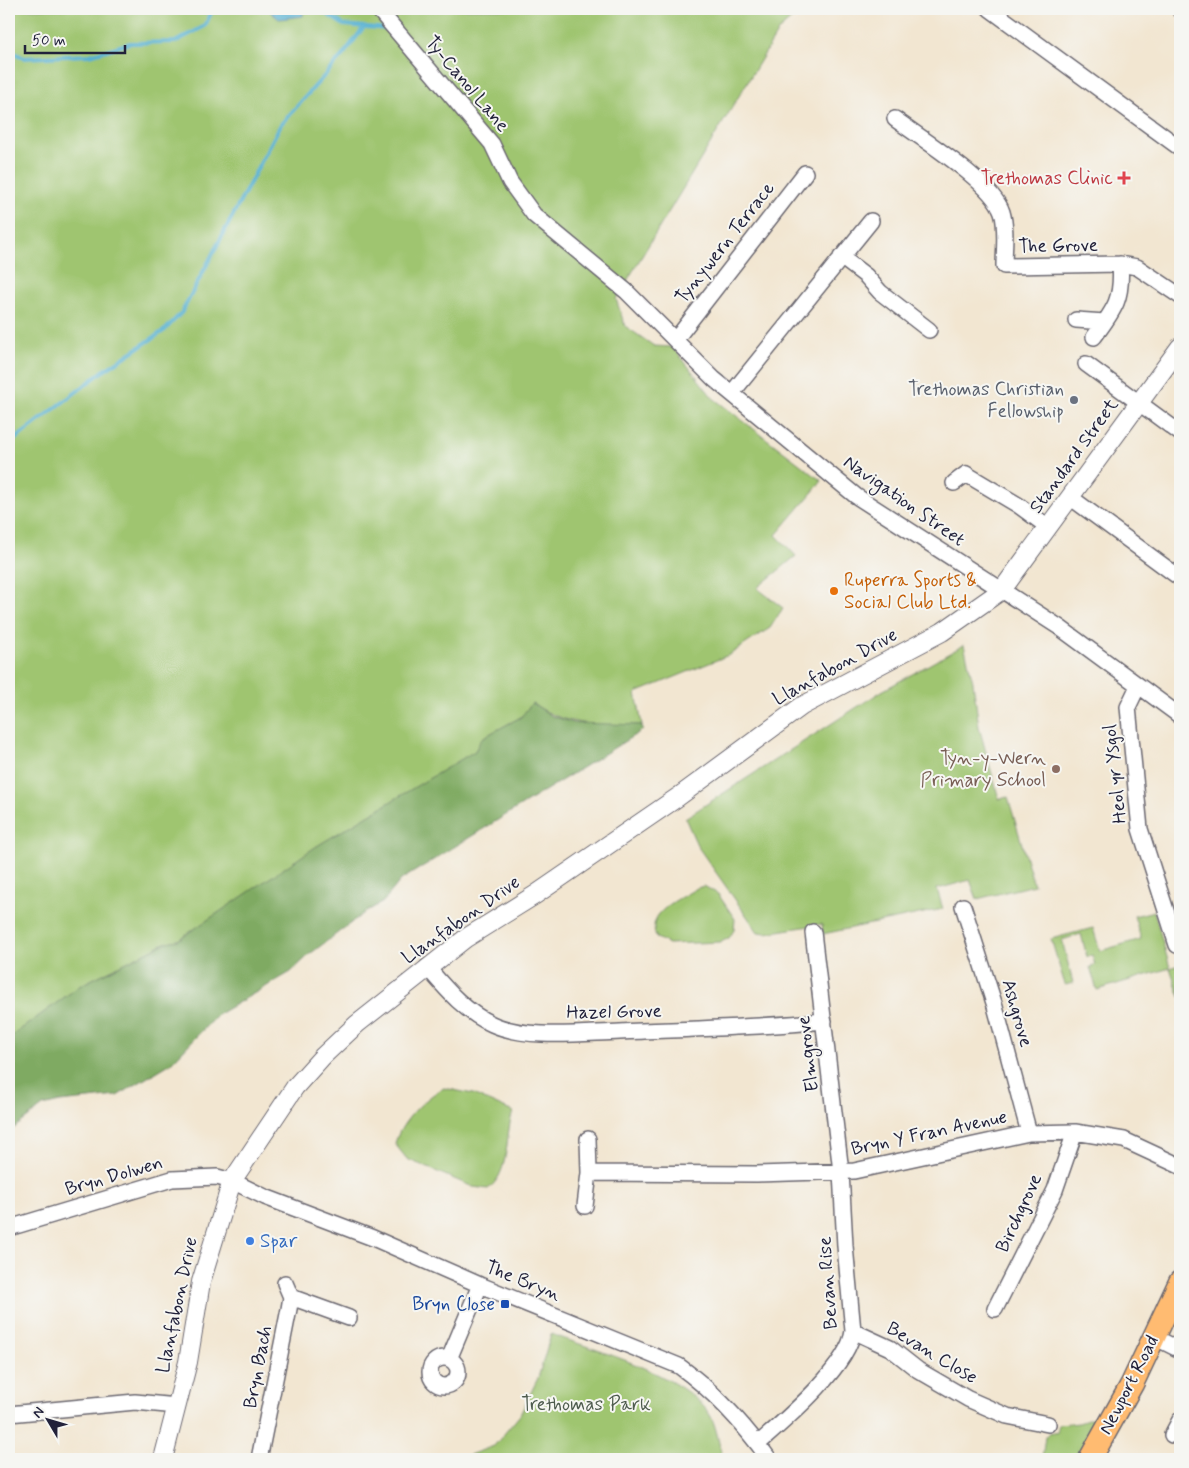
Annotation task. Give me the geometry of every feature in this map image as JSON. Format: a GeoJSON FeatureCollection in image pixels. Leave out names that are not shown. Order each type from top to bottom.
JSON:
{"type":"FeatureCollection","features":[{"type":"Feature","properties":{"kind":"main road","name":"Newport Road"},"geometry":{"type":"LineString","coordinates":[[1090,1459],[1154,1337],[1180,1282]]}},
{"type":"Feature","properties":{"kind":"street","name":"Ty-Canol Lane"},"geometry":{"type":"LineString","coordinates":[[378,9],[492,144],[510,182],[534,215],[626,291]]}},
{"type":"Feature","properties":{"kind":"street"},"geometry":{"type":"LineString","coordinates":[[992,9],[1180,148]]}},
{"type":"Feature","properties":{"kind":"street","name":"The Grove"},"geometry":{"type":"LineString","coordinates":[[895,119],[988,190],[1002,212],[1004,266],[1120,264],[1137,267],[1180,296]]}},
{"type":"Feature","properties":{"kind":"street","name":"Tynywern Terrace"},"geometry":{"type":"LineString","coordinates":[[676,339],[805,172]]}},
{"type":"Feature","properties":{"kind":"street"},"geometry":{"type":"LineString","coordinates":[[732,393],[872,221]]}},
{"type":"Feature","properties":{"kind":"street"},"geometry":{"type":"LineString","coordinates":[[841,257],[866,276],[880,292],[929,330]]}},
{"type":"Feature","properties":{"kind":"street"},"geometry":{"type":"LineString","coordinates":[[1094,337],[1112,312],[1122,285],[1120,264]]}},
{"type":"Feature","properties":{"kind":"street","name":"Navigation Street"},"geometry":{"type":"LineString","coordinates":[[626,291],[714,379],[856,496],[1059,627],[1180,716]]}},
{"type":"Feature","properties":{"kind":"street"},"geometry":{"type":"LineString","coordinates":[[1076,320],[1104,322]]}},
{"type":"Feature","properties":{"kind":"street","name":"Standard Street"},"geometry":{"type":"LineString","coordinates":[[1002,590],[1180,347]]}},
{"type":"Feature","properties":{"kind":"street"},"geometry":{"type":"LineString","coordinates":[[1086,364],[1180,433]]}},
{"type":"Feature","properties":{"kind":"street"},"geometry":{"type":"LineString","coordinates":[[954,482],[966,474],[973,476],[1004,498],[1027,510],[1048,527]]}},
{"type":"Feature","properties":{"kind":"street"},"geometry":{"type":"LineString","coordinates":[[1070,497],[1180,578]]}},
{"type":"Feature","properties":{"kind":"street","name":"Llanfabon Drive"},"geometry":{"type":"LineString","coordinates":[[163,1459],[188,1362],[201,1282],[232,1181],[296,1087],[323,1056],[357,1024],[466,938],[535,895],[678,797],[802,706],[942,632],[1002,590]]}},
{"type":"Feature","properties":{"kind":"street","name":"Heol yr Ysgol"},"geometry":{"type":"LineString","coordinates":[[1138,686],[1128,707],[1140,829],[1175,923],[1178,945]]}},
{"type":"Feature","properties":{"kind":"street","name":"Ashgrove"},"geometry":{"type":"LineString","coordinates":[[963,906],[994,1006],[1029,1132]]}},
{"type":"Feature","properties":{"kind":"street","name":"Elmgrove"},"geometry":{"type":"LineString","coordinates":[[813,932],[841,1172]]}},
{"type":"Feature","properties":{"kind":"street","name":"Hazel Grove"},"geometry":{"type":"LineString","coordinates":[[427,967],[463,1005],[492,1025],[511,1030],[580,1034],[768,1027],[824,1021]]}},
{"type":"Feature","properties":{"kind":"street","name":"Bryn Y Fran Avenue"},"geometry":{"type":"LineString","coordinates":[[589,1173],[757,1174],[869,1170],[1029,1132],[1075,1132],[1124,1140],[1180,1166]]}},
{"type":"Feature","properties":{"kind":"street","name":"Birchgrove"},"geometry":{"type":"LineString","coordinates":[[995,1309],[1055,1190],[1075,1132]]}},
{"type":"Feature","properties":{"kind":"street"},"geometry":{"type":"LineString","coordinates":[[585,1206],[589,1173],[588,1139]]}},
{"type":"Feature","properties":{"kind":"street","name":"Bevan Rise"},"geometry":{"type":"LineString","coordinates":[[758,1444],[795,1411],[825,1379],[852,1342],[853,1331],[845,1246],[841,1172]]}},
{"type":"Feature","properties":{"kind":"street","name":"Bryn Dolwen"},"geometry":{"type":"LineString","coordinates":[[9,1228],[172,1179],[217,1177],[232,1181]]}},
{"type":"Feature","properties":{"kind":"street","name":"The Bryn"},"geometry":{"type":"LineString","coordinates":[[232,1181],[265,1197],[373,1238],[480,1286],[679,1366],[706,1386],[769,1459]]}},
{"type":"Feature","properties":{"kind":"street"},"geometry":{"type":"LineString","coordinates":[[449,1359],[480,1286]]}},
{"type":"Feature","properties":{"kind":"street","name":"Bryn Bach"},"geometry":{"type":"LineString","coordinates":[[259,1459],[288,1290],[349,1318]]}},
{"type":"Feature","properties":{"kind":"street","name":"Bevan Close"},"geometry":{"type":"LineString","coordinates":[[853,1331],[890,1348],[918,1370],[968,1400],[1007,1416],[1048,1424]]}},
{"type":"Feature","properties":{"kind":"street"},"geometry":{"type":"LineString","coordinates":[[1154,1337],[1180,1350]]}},
{"type":"Feature","properties":{"kind":"street"},"geometry":{"type":"LineString","coordinates":[[9,1414],[135,1402],[177,1406]]}},
{"type":"Feature","properties":{"kind":"street"},"geometry":{"type":"LineString","coordinates":[[1172,1435],[1180,1420]]}},
{"type":"Feature","properties":{"kind":"green space"},"geometry":{"type":"Polygon","coordinates":[[[9,9],[803,9],[779,30],[616,299],[625,326],[654,346],[673,347],[713,398],[822,481],[776,535],[796,556],[757,588],[783,608],[770,628],[729,655],[636,693],[642,725],[598,724],[572,721],[559,717],[532,703],[521,717],[482,738],[475,751],[317,846],[178,940],[167,942],[81,985],[9,1038],[9,9]]]}},
{"type":"Feature","properties":{"kind":"green space"},"geometry":{"type":"Polygon","coordinates":[[[964,645],[973,682],[979,727],[999,799],[1008,797],[1034,885],[977,899],[970,880],[937,889],[943,909],[823,934],[822,924],[766,933],[758,932],[698,847],[685,818],[882,691],[964,645]]]}},
{"type":"Feature","properties":{"kind":"green space"},"geometry":{"type":"Polygon","coordinates":[[[532,703],[552,716],[574,723],[642,725],[643,730],[401,880],[383,902],[364,913],[310,954],[291,972],[217,1015],[171,1063],[117,1096],[60,1102],[43,1106],[9,1132],[9,1038],[81,985],[167,942],[178,940],[317,846],[475,751],[482,738],[521,717],[532,703]]]}},
{"type":"Feature","properties":{"kind":"green space"},"geometry":{"type":"Polygon","coordinates":[[[704,886],[718,894],[735,919],[734,930],[729,938],[721,942],[668,944],[657,938],[654,929],[655,921],[659,914],[673,902],[704,886]]]}},
{"type":"Feature","properties":{"kind":"green space"},"geometry":{"type":"Polygon","coordinates":[[[1154,911],[1170,968],[1097,990],[1090,967],[1095,965],[1092,955],[1087,957],[1081,934],[1062,940],[1073,983],[1065,985],[1051,939],[1093,928],[1100,951],[1141,939],[1134,916],[1154,911]]]}},
{"type":"Feature","properties":{"kind":"green space"},"geometry":{"type":"Polygon","coordinates":[[[1180,965],[1180,997],[1170,968],[1180,965]]]}},
{"type":"Feature","properties":{"kind":"green space"},"geometry":{"type":"Polygon","coordinates":[[[444,1088],[473,1094],[513,1112],[504,1164],[495,1182],[488,1189],[473,1187],[407,1159],[395,1144],[397,1136],[407,1120],[421,1104],[444,1088]]]}},
{"type":"Feature","properties":{"kind":"green space","name":"Trethomas Park"},"geometry":{"type":"Polygon","coordinates":[[[551,1334],[637,1365],[681,1387],[698,1400],[710,1415],[723,1459],[458,1459],[494,1446],[520,1415],[538,1378],[551,1334]]]}},
{"type":"Feature","properties":{"kind":"green space"},"geometry":{"type":"Polygon","coordinates":[[[1094,1417],[1094,1422],[1077,1459],[1042,1459],[1045,1437],[1051,1432],[1057,1433],[1059,1424],[1079,1422],[1094,1417]]]}},
{"type":"Feature","properties":{"kind":"water"},"geometry":{"type":"Polygon","coordinates":[[[267,9],[303,9],[303,16],[279,19],[267,9]]]}},
{"type":"Feature","properties":{"kind":"waterway"},"geometry":{"type":"LineString","coordinates":[[9,50],[24,58],[90,55],[130,43],[175,42],[205,26],[213,9]]}},
{"type":"Feature","properties":{"kind":"waterway"},"geometry":{"type":"LineString","coordinates":[[319,9],[344,25],[388,29]]}},
{"type":"Feature","properties":{"kind":"waterway"},"geometry":{"type":"LineString","coordinates":[[9,444],[102,372],[165,330],[182,312],[281,124],[343,55],[364,27]]}},
{"type":"Feature","properties":{"kind":"place","name":"Trethomas Clinic"},"geometry":{"type":"Point","coordinates":[1124,178]}},
{"type":"Feature","properties":{"kind":"place","name":"Trethomas Christian Fellowship"},"geometry":{"type":"Point","coordinates":[1074,400]}},
{"type":"Feature","properties":{"kind":"place","name":"Ruperra Sports & Social Club Ltd."},"geometry":{"type":"Point","coordinates":[834,591]}},
{"type":"Feature","properties":{"kind":"place","name":"Tyn-y-Wern Primary School"},"geometry":{"type":"Point","coordinates":[1056,769]}},
{"type":"Feature","properties":{"kind":"place","name":"Spar"},"geometry":{"type":"Point","coordinates":[250,1241]}},
{"type":"Feature","properties":{"kind":"place","name":"Bryn Close"},"geometry":{"type":"Point","coordinates":[505,1304]}}]}
